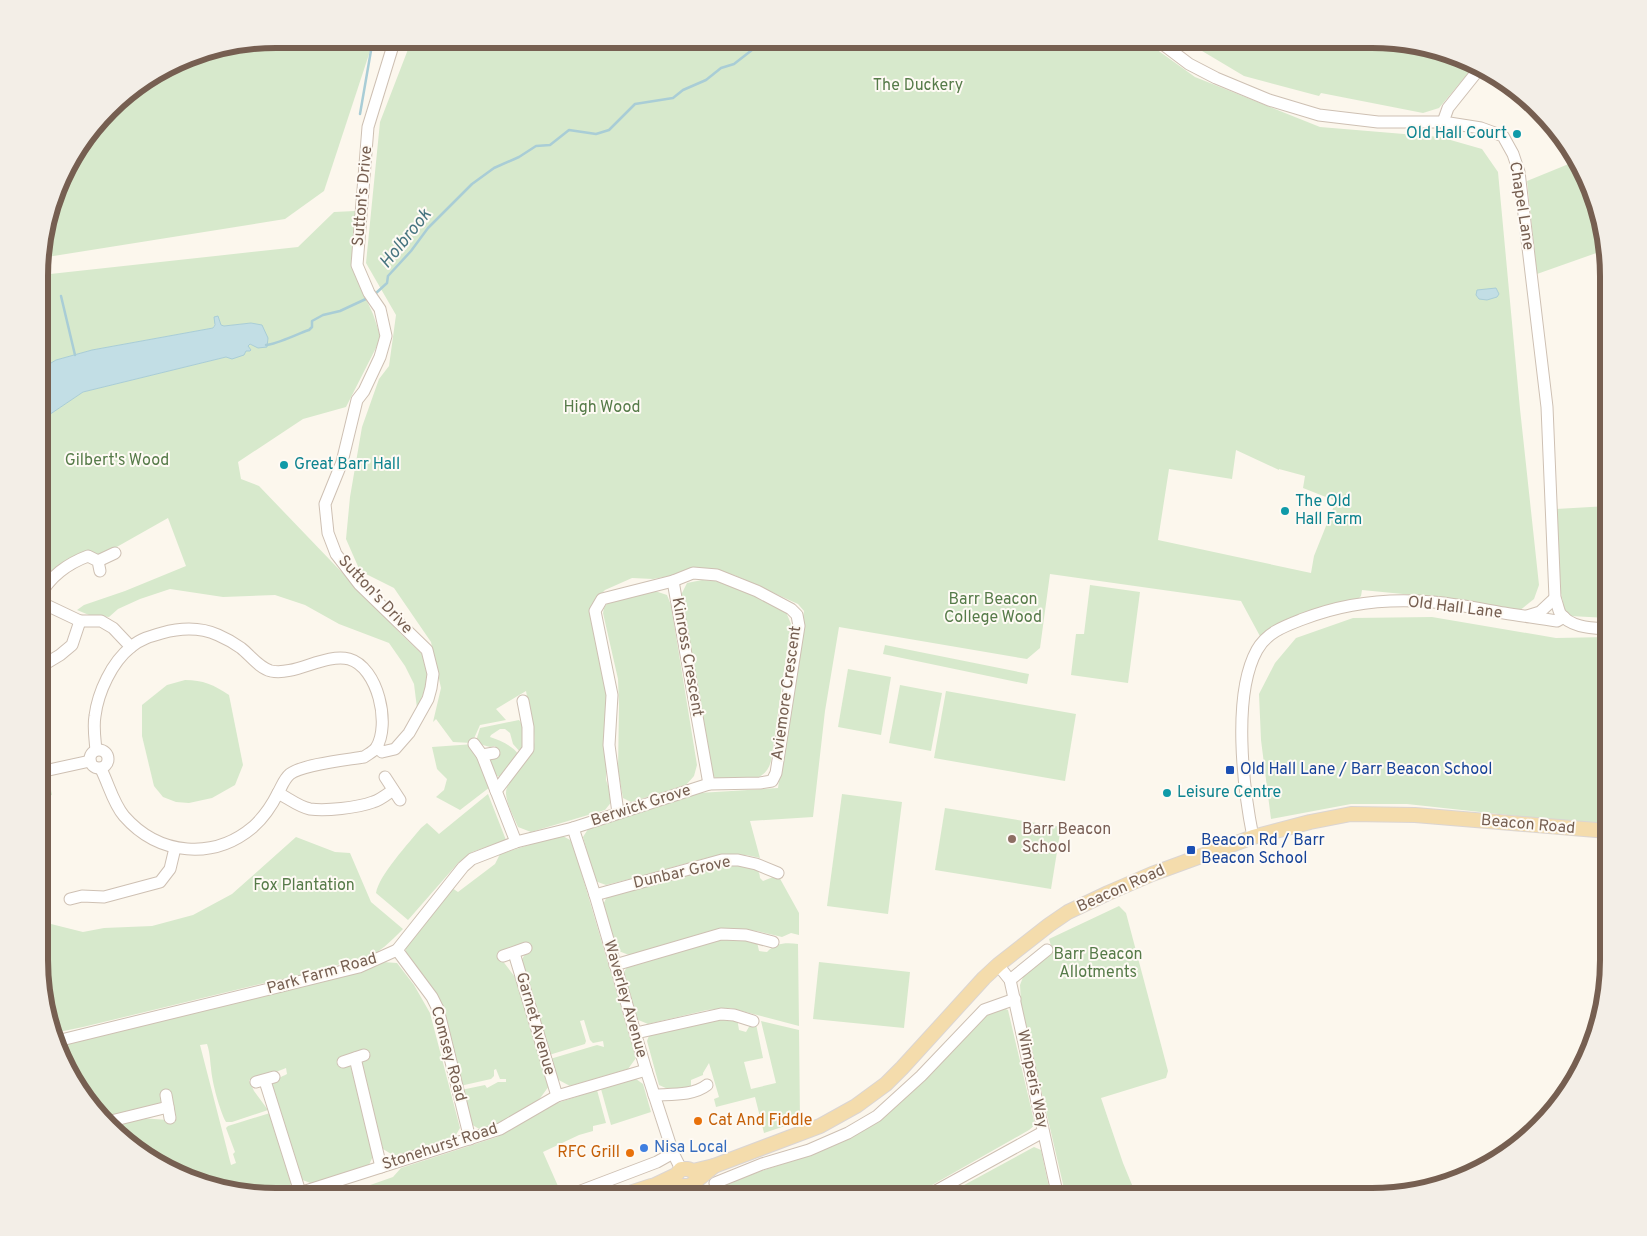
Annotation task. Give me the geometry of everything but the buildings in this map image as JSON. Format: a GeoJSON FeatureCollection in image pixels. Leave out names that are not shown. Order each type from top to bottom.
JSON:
{"type":"FeatureCollection","features":[{"type":"Feature","properties":{"kind":"main road","name":"Beacon Road"},"geometry":{"type":"LineString","coordinates":[[646,1188],[655,1185],[684,1182],[714,1166],[820,1126],[856,1106],[886,1084],[902,1068],[998,964],[1068,912],[1152,874],[1253,837],[1310,822],[1351,814],[1415,815],[1600,830]]}},
{"type":"Feature","properties":{"kind":"street","name":"Sutton's Drive"},"geometry":{"type":"LineString","coordinates":[[377,747],[382,752],[394,749],[409,733],[428,699],[432,674],[427,650],[359,584],[336,554],[328,533],[325,504],[342,462],[357,400],[380,358],[386,336],[380,309],[371,296],[357,265],[368,126],[392,48]]}},
{"type":"Feature","properties":{"kind":"street","name":"Chapel Lane"},"geometry":{"type":"LineString","coordinates":[[1168,48],[1189,64],[1216,78],[1269,100],[1319,116],[1378,122],[1444,122],[1482,128],[1503,136],[1513,154],[1519,172],[1547,407],[1555,598],[1562,615]]}},
{"type":"Feature","properties":{"kind":"street"},"geometry":{"type":"LineString","coordinates":[[1444,122],[1448,108],[1476,73]]}},
{"type":"Feature","properties":{"kind":"street"},"geometry":{"type":"LineString","coordinates":[[48,585],[66,566],[75,561],[88,556],[99,566],[116,553]]}},
{"type":"Feature","properties":{"kind":"street","name":"Aviemore Crescent"},"geometry":{"type":"LineString","coordinates":[[673,581],[693,573],[717,575],[757,591],[791,609],[797,615],[799,626],[776,773],[772,781],[709,784]]}},
{"type":"Feature","properties":{"kind":"street","name":"Kinross Crescent"},"geometry":{"type":"LineString","coordinates":[[618,812],[609,745],[612,695],[595,611],[602,599],[673,581],[709,784]]}},
{"type":"Feature","properties":{"kind":"street","name":"Old Hall Lane"},"geometry":{"type":"LineString","coordinates":[[1525,617],[1540,612],[1555,598]]}},
{"type":"Feature","properties":{"kind":"street","name":"Old Hall Lane"},"geometry":{"type":"LineString","coordinates":[[1253,837],[1246,799],[1243,693],[1248,672],[1258,649],[1279,628],[1314,615],[1351,605],[1386,601],[1433,602],[1557,621],[1562,615]]}},
{"type":"Feature","properties":{"kind":"street"},"geometry":{"type":"LineString","coordinates":[[48,606],[80,621],[101,621],[114,628],[131,647]]}},
{"type":"Feature","properties":{"kind":"street"},"geometry":{"type":"LineString","coordinates":[[1562,615],[1580,626],[1600,628]]}},
{"type":"Feature","properties":{"kind":"street"},"geometry":{"type":"LineString","coordinates":[[48,662],[60,655],[72,644],[80,621]]}},
{"type":"Feature","properties":{"kind":"street"},"geometry":{"type":"LineString","coordinates":[[96,750],[106,752],[108,756],[107,766],[101,769],[96,769],[92,765],[90,756],[96,750],[95,716],[99,700],[113,669],[131,647],[148,637],[176,629],[196,629],[216,634],[240,647],[258,663],[272,671],[348,658],[365,669],[378,694],[382,715],[382,730],[377,747],[364,757],[294,772],[283,781],[267,811],[254,826],[233,841],[218,847],[200,850],[175,848],[136,828],[123,815],[115,803],[101,769]]}},
{"type":"Feature","properties":{"kind":"street"},"geometry":{"type":"LineString","coordinates":[[496,791],[528,749],[528,727],[521,715],[523,701]]}},
{"type":"Feature","properties":{"kind":"street"},"geometry":{"type":"LineString","coordinates":[[474,744],[482,755],[516,842]]}},
{"type":"Feature","properties":{"kind":"street"},"geometry":{"type":"LineString","coordinates":[[482,755],[494,753]]}},
{"type":"Feature","properties":{"kind":"street"},"geometry":{"type":"LineString","coordinates":[[48,770],[90,761]]}},
{"type":"Feature","properties":{"kind":"street"},"geometry":{"type":"LineString","coordinates":[[278,792],[308,808],[319,809],[362,805],[396,795],[385,777]]}},
{"type":"Feature","properties":{"kind":"street","name":"Berwick Grove"},"geometry":{"type":"LineString","coordinates":[[573,828],[709,784]]}},
{"type":"Feature","properties":{"kind":"street","name":"Park Farm Road"},"geometry":{"type":"LineString","coordinates":[[62,1040],[359,967],[397,950],[463,867],[472,859],[516,842],[573,828]]}},
{"type":"Feature","properties":{"kind":"street","name":"Waverley Avenue"},"geometry":{"type":"LineString","coordinates":[[573,828],[595,895],[646,1070],[684,1182]]}},
{"type":"Feature","properties":{"kind":"street"},"geometry":{"type":"LineString","coordinates":[[80,884],[76,897],[104,897],[160,882],[170,869],[175,848]]}},
{"type":"Feature","properties":{"kind":"street","name":"Dunbar Grove"},"geometry":{"type":"LineString","coordinates":[[595,895],[722,860],[738,860],[756,864],[770,873]]}},
{"type":"Feature","properties":{"kind":"street"},"geometry":{"type":"LineString","coordinates":[[615,965],[721,934],[746,935],[767,944]]}},
{"type":"Feature","properties":{"kind":"street","name":"Garnet Avenue"},"geometry":{"type":"LineString","coordinates":[[526,948],[509,954],[557,1096]]}},
{"type":"Feature","properties":{"kind":"street","name":"Comsey Road"},"geometry":{"type":"LineString","coordinates":[[397,950],[432,997],[438,1009],[470,1139]]}},
{"type":"Feature","properties":{"kind":"street"},"geometry":{"type":"LineString","coordinates":[[1010,980],[1047,950]]}},
{"type":"Feature","properties":{"kind":"street","name":"Wimperis Way"},"geometry":{"type":"LineString","coordinates":[[998,964],[1010,980],[1056,1188]]}},
{"type":"Feature","properties":{"kind":"street"},"geometry":{"type":"LineString","coordinates":[[715,1183],[761,1163],[809,1150],[848,1133],[877,1116],[921,1076],[984,1010],[1015,1000]]}},
{"type":"Feature","properties":{"kind":"street"},"geometry":{"type":"LineString","coordinates":[[636,1033],[721,1014],[734,1015],[745,1022]]}},
{"type":"Feature","properties":{"kind":"street"},"geometry":{"type":"LineString","coordinates":[[343,1062],[360,1057],[381,1167]]}},
{"type":"Feature","properties":{"kind":"street","name":"Stonehurst Road"},"geometry":{"type":"LineString","coordinates":[[313,1188],[500,1129],[557,1096],[646,1070]]}},
{"type":"Feature","properties":{"kind":"street"},"geometry":{"type":"LineString","coordinates":[[265,1080],[299,1188]]}},
{"type":"Feature","properties":{"kind":"street"},"geometry":{"type":"LineString","coordinates":[[654,1095],[690,1093],[701,1090],[707,1085]]}},
{"type":"Feature","properties":{"kind":"street"},"geometry":{"type":"LineString","coordinates":[[113,1121],[169,1112],[166,1095]]}},
{"type":"Feature","properties":{"kind":"street"},"geometry":{"type":"LineString","coordinates":[[941,1188],[1043,1132]]}},
{"type":"Feature","properties":{"kind":"street"},"geometry":{"type":"LineString","coordinates":[[589,1188],[657,1162],[673,1153]]}},
{"type":"Feature","properties":{"kind":"green space"},"geometry":{"type":"Polygon","coordinates":[[[371,48],[324,191],[285,219],[48,257],[55,217],[65,188],[78,162],[114,114],[149,86],[188,65],[217,55],[246,49],[371,48]]]}},
{"type":"Feature","properties":{"kind":"green space"},"geometry":{"type":"Polygon","coordinates":[[[409,48],[1155,48],[1195,77],[1320,127],[1440,137],[1482,149],[1498,172],[1520,409],[1539,585],[1534,599],[1519,611],[1444,598],[1362,590],[1361,596],[1355,602],[1261,638],[1241,601],[1050,574],[1040,648],[1027,659],[839,627],[825,711],[813,817],[750,821],[760,858],[738,854],[716,856],[606,885],[595,881],[583,837],[590,826],[699,793],[778,788],[804,611],[798,604],[734,575],[709,569],[653,579],[632,578],[605,590],[596,599],[607,686],[606,780],[613,800],[605,810],[531,832],[518,827],[509,807],[506,794],[510,782],[532,752],[534,745],[533,724],[526,691],[496,709],[506,720],[480,725],[472,743],[453,742],[436,719],[433,722],[441,688],[431,642],[394,588],[360,571],[346,539],[350,497],[362,427],[379,379],[389,366],[396,315],[366,263],[380,122],[409,48]],[[1236,450],[1232,479],[1169,469],[1158,540],[1311,573],[1314,556],[1336,501],[1303,488],[1305,476],[1279,469],[1236,450]]]}},
{"type":"Feature","properties":{"kind":"green space"},"geometry":{"type":"Polygon","coordinates":[[[1197,48],[1401,49],[1430,55],[1471,70],[1439,108],[1423,113],[1321,93],[1319,96],[1244,76],[1197,48]]]}},
{"type":"Feature","properties":{"kind":"green space"},"geometry":{"type":"Polygon","coordinates":[[[1570,164],[1582,188],[1592,217],[1598,252],[1537,274],[1527,181],[1570,164]]]}},
{"type":"Feature","properties":{"kind":"green space","name":"Gilbert's Wood"},"geometry":{"type":"Polygon","coordinates":[[[355,211],[353,271],[373,314],[381,338],[346,407],[303,419],[238,462],[241,479],[259,486],[423,655],[429,681],[417,708],[414,684],[405,666],[389,643],[339,624],[305,605],[275,595],[223,597],[170,589],[118,609],[109,617],[89,615],[77,610],[84,605],[125,591],[186,566],[168,518],[99,557],[90,552],[73,557],[48,579],[48,416],[83,392],[226,357],[249,344],[255,346],[267,345],[268,340],[251,323],[224,326],[221,325],[218,316],[213,328],[92,350],[56,360],[48,365],[48,274],[298,247],[334,212],[355,211]]]}},
{"type":"Feature","properties":{"kind":"green space"},"geometry":{"type":"Polygon","coordinates":[[[1600,506],[1600,618],[1570,616],[1565,612],[1561,593],[1556,509],[1600,506]]]}},
{"type":"Feature","properties":{"kind":"green space"},"geometry":{"type":"Polygon","coordinates":[[[702,580],[728,585],[770,603],[786,612],[791,624],[771,761],[768,769],[763,774],[751,780],[719,781],[710,773],[681,595],[687,583],[702,580]]]}},
{"type":"Feature","properties":{"kind":"green space"},"geometry":{"type":"Polygon","coordinates":[[[1090,585],[1140,592],[1128,683],[1071,675],[1076,634],[1084,634],[1090,585]]]}},
{"type":"Feature","properties":{"kind":"green space"},"geometry":{"type":"Polygon","coordinates":[[[655,591],[667,595],[671,605],[697,765],[694,776],[686,785],[631,802],[623,798],[618,770],[618,679],[603,613],[608,602],[655,591]]]}},
{"type":"Feature","properties":{"kind":"green space"},"geometry":{"type":"Polygon","coordinates":[[[1432,617],[1556,638],[1600,637],[1600,825],[1407,804],[1351,804],[1271,819],[1261,740],[1259,694],[1275,663],[1296,638],[1353,618],[1432,617]]]}},
{"type":"Feature","properties":{"kind":"green space"},"geometry":{"type":"Polygon","coordinates":[[[885,645],[1029,674],[1027,684],[883,654],[885,645]]]}},
{"type":"Feature","properties":{"kind":"green space"},"geometry":{"type":"Polygon","coordinates":[[[848,669],[891,677],[881,735],[838,727],[848,669]]]}},
{"type":"Feature","properties":{"kind":"green space"},"geometry":{"type":"Polygon","coordinates":[[[185,680],[208,684],[229,695],[243,765],[235,785],[212,798],[189,803],[176,802],[163,797],[154,786],[142,736],[142,705],[167,685],[185,680]]]}},
{"type":"Feature","properties":{"kind":"green space"},"geometry":{"type":"Polygon","coordinates":[[[900,685],[942,693],[931,751],[889,743],[900,685]]]}},
{"type":"Feature","properties":{"kind":"green space"},"geometry":{"type":"Polygon","coordinates":[[[946,691],[1076,714],[1065,781],[934,758],[946,691]]]}},
{"type":"Feature","properties":{"kind":"green space"},"geometry":{"type":"Polygon","coordinates":[[[519,720],[525,732],[521,753],[513,744],[510,733],[505,729],[500,729],[490,737],[506,744],[519,755],[500,777],[497,776],[491,766],[490,758],[497,751],[495,746],[490,747],[479,744],[476,741],[480,728],[519,720]]]}},
{"type":"Feature","properties":{"kind":"green space"},"geometry":{"type":"Polygon","coordinates":[[[474,744],[490,787],[460,810],[436,797],[444,790],[447,779],[437,769],[432,747],[474,744]]]}},
{"type":"Feature","properties":{"kind":"green space"},"geometry":{"type":"Polygon","coordinates":[[[48,780],[52,795],[48,796],[48,780]]]}},
{"type":"Feature","properties":{"kind":"green space"},"geometry":{"type":"Polygon","coordinates":[[[488,794],[506,840],[472,852],[458,863],[408,920],[376,893],[388,868],[421,828],[427,823],[439,834],[488,794]]]}},
{"type":"Feature","properties":{"kind":"green space"},"geometry":{"type":"Polygon","coordinates":[[[842,794],[902,802],[888,914],[827,906],[842,794]]]}},
{"type":"Feature","properties":{"kind":"green space"},"geometry":{"type":"Polygon","coordinates":[[[945,808],[1061,827],[1051,889],[935,870],[945,808]]]}},
{"type":"Feature","properties":{"kind":"green space"},"geometry":{"type":"Polygon","coordinates":[[[561,835],[572,841],[636,1058],[628,1069],[570,1086],[555,1078],[550,1059],[597,1045],[604,1047],[603,1041],[593,1043],[590,1040],[584,1020],[580,1021],[586,1041],[585,1044],[549,1055],[521,961],[525,954],[530,952],[528,944],[499,952],[502,960],[518,981],[549,1086],[538,1101],[502,1122],[481,1130],[469,1123],[461,1090],[485,1085],[487,1088],[498,1082],[506,1082],[506,1079],[500,1079],[496,1069],[491,1079],[460,1086],[446,1030],[406,957],[406,942],[452,888],[458,892],[495,864],[500,854],[561,835]]]}},
{"type":"Feature","properties":{"kind":"green space","name":"Fox Plantation"},"geometry":{"type":"Polygon","coordinates":[[[296,837],[335,852],[350,853],[371,902],[403,929],[378,951],[357,961],[59,1032],[49,990],[48,923],[83,932],[104,928],[152,926],[193,915],[232,894],[296,837]]]}},
{"type":"Feature","properties":{"kind":"green space"},"geometry":{"type":"Polygon","coordinates":[[[740,863],[756,869],[763,881],[778,875],[799,913],[799,935],[791,933],[782,937],[757,931],[724,928],[629,955],[616,950],[603,905],[608,894],[713,866],[740,863]]]}},
{"type":"Feature","properties":{"kind":"green space","name":"Barr Beacon Allotments"},"geometry":{"type":"Polygon","coordinates":[[[1119,906],[1126,913],[1168,1071],[1166,1078],[1101,1098],[1133,1188],[1064,1188],[1021,1003],[1020,985],[1023,977],[1053,952],[1049,939],[1119,906]]]}},
{"type":"Feature","properties":{"kind":"green space"},"geometry":{"type":"Polygon","coordinates":[[[729,937],[757,942],[759,951],[767,952],[781,944],[798,944],[799,1026],[730,1008],[707,1010],[648,1024],[636,1019],[622,975],[629,964],[729,937]]]}},
{"type":"Feature","properties":{"kind":"green space"},"geometry":{"type":"Polygon","coordinates":[[[383,962],[397,963],[414,985],[430,1013],[460,1128],[453,1140],[396,1157],[383,1149],[360,1065],[364,1060],[369,1059],[368,1052],[350,1065],[375,1152],[368,1167],[313,1184],[300,1179],[272,1088],[276,1081],[287,1074],[286,1068],[249,1080],[254,1091],[268,1110],[232,1122],[226,1122],[215,1089],[207,1044],[200,1045],[231,1165],[236,1163],[233,1154],[235,1152],[226,1128],[270,1113],[292,1182],[289,1188],[246,1187],[217,1181],[188,1171],[149,1150],[125,1132],[116,1124],[140,1118],[168,1120],[162,1097],[161,1102],[155,1106],[108,1116],[86,1087],[63,1044],[359,972],[383,962]]]}},
{"type":"Feature","properties":{"kind":"green space"},"geometry":{"type":"Polygon","coordinates":[[[819,962],[910,972],[904,1028],[813,1019],[819,962]]]}},
{"type":"Feature","properties":{"kind":"green space"},"geometry":{"type":"Polygon","coordinates":[[[1003,1008],[1008,1010],[1035,1125],[1029,1130],[927,1188],[719,1188],[740,1178],[789,1162],[844,1140],[947,1054],[991,1011],[1003,1008]]]}},
{"type":"Feature","properties":{"kind":"green space"},"geometry":{"type":"Polygon","coordinates":[[[737,1018],[739,1030],[746,1032],[750,1025],[756,1024],[763,1058],[744,1062],[751,1089],[776,1083],[761,1021],[799,1030],[800,1121],[764,1133],[755,1097],[716,1107],[714,1099],[719,1097],[709,1063],[703,1075],[691,1080],[691,1087],[668,1089],[659,1085],[647,1041],[650,1033],[707,1020],[737,1018]]]}},
{"type":"Feature","properties":{"kind":"green space"},"geometry":{"type":"Polygon","coordinates":[[[636,1079],[643,1084],[651,1112],[611,1125],[601,1089],[636,1079]]]}},
{"type":"Feature","properties":{"kind":"green space"},"geometry":{"type":"Polygon","coordinates":[[[597,1090],[606,1123],[593,1126],[593,1131],[579,1135],[543,1152],[559,1188],[362,1188],[393,1177],[401,1168],[497,1137],[554,1104],[597,1090]]]}},
{"type":"Feature","properties":{"kind":"green space"},"geometry":{"type":"Polygon","coordinates":[[[1034,1147],[1041,1150],[1049,1188],[959,1188],[1034,1147]]]}},
{"type":"Feature","properties":{"kind":"water"},"geometry":{"type":"Polygon","coordinates":[[[1496,288],[1499,294],[1497,297],[1487,300],[1479,299],[1476,295],[1477,290],[1496,288]]]}},
{"type":"Feature","properties":{"kind":"water"},"geometry":{"type":"Polygon","coordinates":[[[218,316],[221,325],[224,326],[251,323],[262,325],[268,338],[267,347],[258,348],[250,344],[248,346],[250,351],[246,351],[244,355],[232,359],[226,357],[83,392],[48,416],[48,365],[56,360],[92,350],[213,328],[215,325],[214,317],[218,316]]]}},
{"type":"Feature","properties":{"kind":"waterway"},"geometry":{"type":"LineString","coordinates":[[360,114],[371,48]]}},
{"type":"Feature","properties":{"kind":"waterway","name":"Holbrook"},"geometry":{"type":"LineString","coordinates":[[375,294],[387,283],[388,276],[411,251],[428,228],[472,184],[494,168],[519,157],[536,146],[550,145],[569,130],[596,134],[609,130],[635,104],[673,98],[683,90],[706,80],[721,68],[734,64],[754,48]]}},
{"type":"Feature","properties":{"kind":"waterway"},"geometry":{"type":"LineString","coordinates":[[61,296],[75,355]]}},
{"type":"Feature","properties":{"kind":"waterway","name":"Holbrook"},"geometry":{"type":"LineString","coordinates":[[266,345],[309,330],[312,327],[312,321],[323,315],[340,311],[368,298]]}},
{"type":"Feature","properties":{"kind":"place","name":"Old Hall Court"},"geometry":{"type":"Point","coordinates":[1517,134]}},
{"type":"Feature","properties":{"kind":"place","name":"Great Barr Hall"},"geometry":{"type":"Point","coordinates":[284,465]}},
{"type":"Feature","properties":{"kind":"place","name":"The Old Hall Farm"},"geometry":{"type":"Point","coordinates":[1285,511]}},
{"type":"Feature","properties":{"kind":"place","name":"Old Hall Lane / Barr Beacon School"},"geometry":{"type":"Point","coordinates":[1230,770]}},
{"type":"Feature","properties":{"kind":"place","name":"Leisure Centre"},"geometry":{"type":"Point","coordinates":[1167,793]}},
{"type":"Feature","properties":{"kind":"place","name":"Barr Beacon School"},"geometry":{"type":"Point","coordinates":[1012,839]}},
{"type":"Feature","properties":{"kind":"place","name":"Beacon Rd / Barr Beacon School"},"geometry":{"type":"Point","coordinates":[1191,850]}},
{"type":"Feature","properties":{"kind":"place","name":"Cat And Fiddle"},"geometry":{"type":"Point","coordinates":[698,1121]}},
{"type":"Feature","properties":{"kind":"place","name":"Nisa Local"},"geometry":{"type":"Point","coordinates":[644,1148]}},
{"type":"Feature","properties":{"kind":"place","name":"RFC Grill"},"geometry":{"type":"Point","coordinates":[630,1153]}},
{"type":"Feature","properties":{"kind":"park label","name":"The Duckery"},"geometry":{"type":"Point","coordinates":[918,86]}},
{"type":"Feature","properties":{"kind":"park label","name":"High Wood"},"geometry":{"type":"Point","coordinates":[602,408]}},
{"type":"Feature","properties":{"kind":"park label","name":"Barr Beacon College Wood"},"geometry":{"type":"Point","coordinates":[993,609]}}]}
